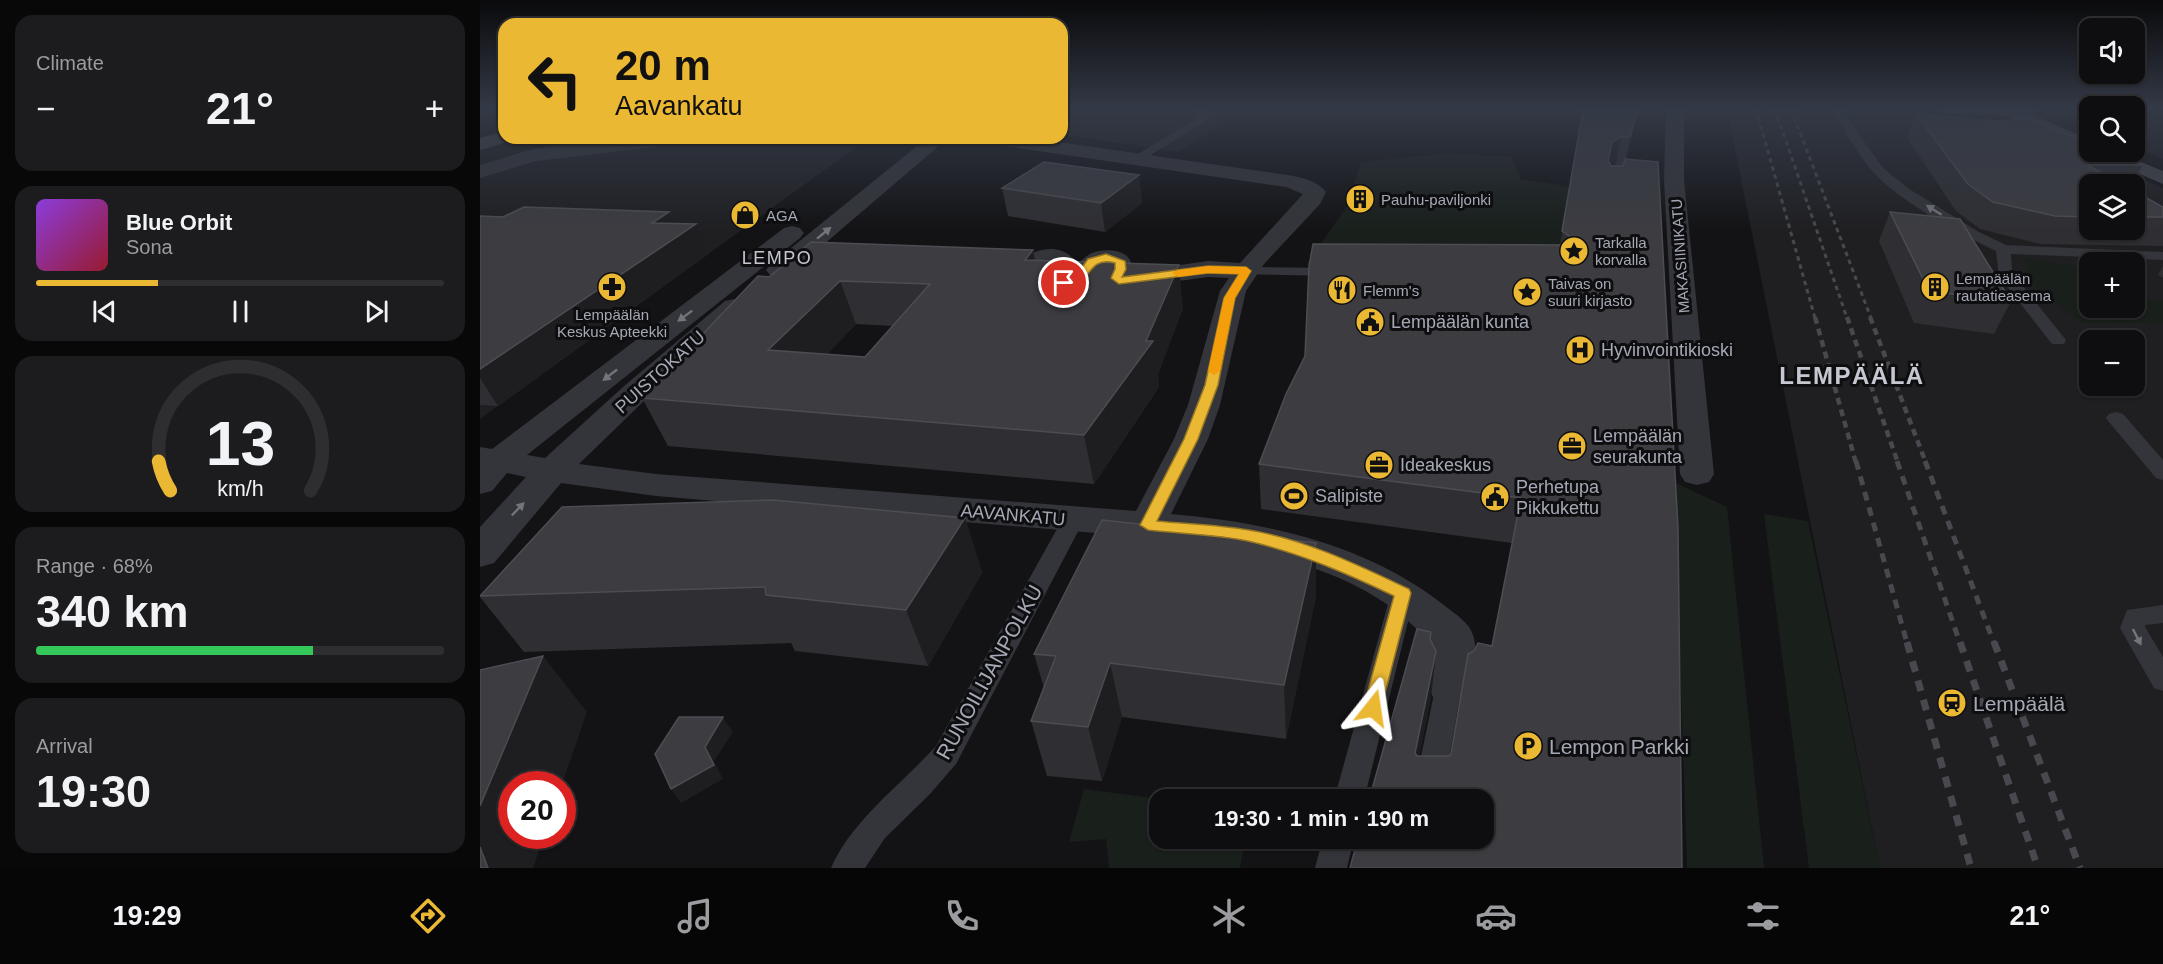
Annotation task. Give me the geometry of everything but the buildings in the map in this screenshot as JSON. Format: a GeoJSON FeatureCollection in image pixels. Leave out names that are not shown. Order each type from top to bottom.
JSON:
{"type":"FeatureCollection","features":[{"type":"Feature","properties":{"kind":"main road"},"geometry":{"type":"LineString","coordinates":[[2145,160],[2163,168]]}},
{"type":"Feature","properties":{"kind":"main road"},"geometry":{"type":"LineString","coordinates":[[2124,162],[2163,178]]}},
{"type":"Feature","properties":{"kind":"street"},"geometry":{"type":"LineString","coordinates":[[480,172],[533,155],[581,150]]}},
{"type":"Feature","properties":{"kind":"street"},"geometry":{"type":"LineString","coordinates":[[873,167],[895,150]]}},
{"type":"Feature","properties":{"kind":"street","name":"PUISTOKATU"},"geometry":{"type":"LineString","coordinates":[[487,467],[778,258],[924,150]]}},
{"type":"Feature","properties":{"kind":"street"},"geometry":{"type":"LineString","coordinates":[[1071,150],[1288,181],[1306,186],[1315,192],[1312,199],[1246,271],[1229,298],[1211,385],[1191,439],[1148,525]]}},
{"type":"Feature","properties":{"kind":"street","name":"MAKASIINIKATU"},"geometry":{"type":"LineString","coordinates":[[1671,150],[1668,179],[1696,474]]}},
{"type":"Feature","properties":{"kind":"street","name":"PUISTOKATU"},"geometry":{"type":"LineString","coordinates":[[480,553],[502,525],[582,442],[753,292],[778,258],[829,202]]}},
{"type":"Feature","properties":{"kind":"street"},"geometry":{"type":"LineString","coordinates":[[975,267],[989,273],[1018,274],[1026,271],[1041,258],[1055,255],[1064,262],[1056,279],[1066,283],[1079,279],[1092,261],[1106,257],[1120,261],[1120,269],[1116,278],[1119,280],[1208,269],[1246,271]]}},
{"type":"Feature","properties":{"kind":"street"},"geometry":{"type":"LineString","coordinates":[[778,258],[827,260]]}},
{"type":"Feature","properties":{"kind":"street","name":"AAVANKATU"},"geometry":{"type":"LineString","coordinates":[[487,467],[555,470],[656,485],[1148,525],[1250,536],[1300,549],[1403,593],[1432,615],[1452,635],[1453,660],[1449,684]]}},
{"type":"Feature","properties":{"kind":"lane"},"geometry":{"type":"LineString","coordinates":[[1137,159],[1153,150]]}},
{"type":"Feature","properties":{"kind":"lane"},"geometry":{"type":"LineString","coordinates":[[1864,150],[1879,171],[1905,192],[1974,235],[2003,249],[2163,256]]}},
{"type":"Feature","properties":{"kind":"lane"},"geometry":{"type":"LineString","coordinates":[[2003,249],[2005,269],[2010,280],[2058,340]]}},
{"type":"Feature","properties":{"kind":"lane"},"geometry":{"type":"LineString","coordinates":[[1246,271],[1348,272]]}},
{"type":"Feature","properties":{"kind":"lane"},"geometry":{"type":"LineString","coordinates":[[2116,418],[2163,473]]}},
{"type":"Feature","properties":{"kind":"lane","name":"RUNOILIJANPOLKU"},"geometry":{"type":"LineString","coordinates":[[847,868],[874,828],[920,785],[946,755],[1072,520]]}},
{"type":"Feature","properties":{"kind":"lane"},"geometry":{"type":"LineString","coordinates":[[1352,789],[1403,593]]}},
{"type":"Feature","properties":{"kind":"lane"},"geometry":{"type":"LineString","coordinates":[[2163,614],[2136,617],[2132,628],[2163,680]]}},
{"type":"Feature","properties":{"kind":"lane"},"geometry":{"type":"LineString","coordinates":[[1429,789],[1449,684]]}},
{"type":"Feature","properties":{"kind":"lane"},"geometry":{"type":"LineString","coordinates":[[1331,868],[1336,849]]}},
{"type":"Feature","properties":{"kind":"shaded area"},"geometry":{"type":"Polygon","coordinates":[[[480,150],[532,150],[480,165],[480,150]]]}},
{"type":"Feature","properties":{"kind":"shaded area"},"geometry":{"type":"Polygon","coordinates":[[[532,150],[853,150],[480,419],[480,165],[532,150]]]}},
{"type":"Feature","properties":{"kind":"shaded area"},"geometry":{"type":"Polygon","coordinates":[[[1163,150],[1183,150],[1179,152],[1163,150]]]}},
{"type":"Feature","properties":{"kind":"shaded area"},"geometry":{"type":"Polygon","coordinates":[[[1735,150],[2071,150],[2079,153],[2079,162],[2101,162],[2129,174],[2079,174],[2079,240],[2145,240],[2145,180],[2163,188],[2163,868],[1880,868],[1735,150]]]}},
{"type":"Feature","properties":{"kind":"shaded area"},"geometry":{"type":"Polygon","coordinates":[[[2145,150],[2163,150],[2163,159],[2145,151],[2145,150]]]}},
{"type":"Feature","properties":{"kind":"shaded area"},"geometry":{"type":"Polygon","coordinates":[[[1447,153],[1512,157],[1521,179],[1570,187],[1650,194],[1549,268],[1306,265],[1347,206],[1361,162],[1447,153]]]}},
{"type":"Feature","properties":{"kind":"shaded area"},"geometry":{"type":"Polygon","coordinates":[[[2023,258],[2079,266],[2079,318],[2145,318],[2145,296],[2150,300],[2163,300],[2163,323],[2081,322],[2035,287],[2023,258]]]}},
{"type":"Feature","properties":{"kind":"shaded area"},"geometry":{"type":"Polygon","coordinates":[[[1674,482],[1727,507],[1764,868],[1687,868],[1674,482]]]}},
{"type":"Feature","properties":{"kind":"shaded area"},"geometry":{"type":"Polygon","coordinates":[[[1764,514],[1808,521],[1880,868],[1809,868],[1764,514]]]}},
{"type":"Feature","properties":{"kind":"shaded area"},"geometry":{"type":"Polygon","coordinates":[[[1084,789],[1149,797],[1149,849],[1243,849],[1240,868],[1109,868],[1106,839],[1069,842],[1084,789]]]}},
{"type":"Feature","properties":{"kind":"railway"},"geometry":{"type":"LineString","coordinates":[[1767,150],[1815,318]]}},
{"type":"Feature","properties":{"kind":"railway"},"geometry":{"type":"LineString","coordinates":[[1789,150],[1847,318]]}},
{"type":"Feature","properties":{"kind":"railway"},"geometry":{"type":"LineString","coordinates":[[1807,150],[1871,318]]}},
{"type":"Feature","properties":{"kind":"railway"},"geometry":{"type":"LineString","coordinates":[[1815,317],[1856,463]]}},
{"type":"Feature","properties":{"kind":"railway"},"geometry":{"type":"LineString","coordinates":[[1847,317],[1898,463]]}},
{"type":"Feature","properties":{"kind":"railway"},"geometry":{"type":"LineString","coordinates":[[1870,317],[1926,463]]}},
{"type":"Feature","properties":{"kind":"railway"},"geometry":{"type":"LineString","coordinates":[[1856,461],[1907,643]]}},
{"type":"Feature","properties":{"kind":"railway"},"geometry":{"type":"LineString","coordinates":[[1897,461],[1960,643]]}},
{"type":"Feature","properties":{"kind":"railway"},"geometry":{"type":"LineString","coordinates":[[1925,461],[1994,643]]}},
{"type":"Feature","properties":{"kind":"railway"},"geometry":{"type":"LineString","coordinates":[[1907,642],[1971,868]]}},
{"type":"Feature","properties":{"kind":"railway"},"geometry":{"type":"LineString","coordinates":[[1960,642],[2038,868]]}},
{"type":"Feature","properties":{"kind":"railway"},"geometry":{"type":"LineString","coordinates":[[1994,642],[2080,868]]}},
{"type":"Feature","properties":{"kind":"slow traffic"},"geometry":{"type":"LineString","coordinates":[[1178,273],[1208,269],[1246,271],[1229,298],[1214,371]]}},
{"type":"Feature","properties":{"kind":"place","name":"Pauhu-paviljonki"},"geometry":{"type":"Point","coordinates":[1360,199]}},
{"type":"Feature","properties":{"kind":"place","name":"AGA"},"geometry":{"type":"Point","coordinates":[745,215]}},
{"type":"Feature","properties":{"kind":"place","name":"Tarkalla korvalla"},"geometry":{"type":"Point","coordinates":[1574,251]}},
{"type":"Feature","properties":{"kind":"place","name":"Lempäälän Keskus Apteekki"},"geometry":{"type":"Point","coordinates":[612,287]}},
{"type":"Feature","properties":{"kind":"place","name":"Lempäälän rautatieasema"},"geometry":{"type":"Point","coordinates":[1935,287]}},
{"type":"Feature","properties":{"kind":"place","name":"Flemm's"},"geometry":{"type":"Point","coordinates":[1342,290]}},
{"type":"Feature","properties":{"kind":"place","name":"Taivas on suuri kirjasto"},"geometry":{"type":"Point","coordinates":[1527,292]}},
{"type":"Feature","properties":{"kind":"place","name":"Lempäälän kunta"},"geometry":{"type":"Point","coordinates":[1370,322]}},
{"type":"Feature","properties":{"kind":"place","name":"Hyvinvointikioski"},"geometry":{"type":"Point","coordinates":[1580,350]}},
{"type":"Feature","properties":{"kind":"place","name":"Lempäälän seurakunta"},"geometry":{"type":"Point","coordinates":[1572,446]}},
{"type":"Feature","properties":{"kind":"place","name":"Ideakeskus"},"geometry":{"type":"Point","coordinates":[1379,465]}},
{"type":"Feature","properties":{"kind":"place","name":"Salipiste"},"geometry":{"type":"Point","coordinates":[1294,496]}},
{"type":"Feature","properties":{"kind":"place","name":"Perhetupa Pikkukettu"},"geometry":{"type":"Point","coordinates":[1495,497]}},
{"type":"Feature","properties":{"kind":"place","name":"Lempäälä"},"geometry":{"type":"Point","coordinates":[1952,703]}},
{"type":"Feature","properties":{"kind":"place","name":"Lempon Parkki"},"geometry":{"type":"Point","coordinates":[1528,746]}},
{"type":"Feature","properties":{"kind":"district","name":"LEMPO"},"geometry":{"type":"Point","coordinates":[777,258]}},
{"type":"Feature","properties":{"kind":"district","name":"LEMPÄÄLÄ"},"geometry":{"type":"Point","coordinates":[1852,375]}},
{"type":"Feature","properties":{"kind":"route"},"geometry":{"type":"LineString","coordinates":[[1064,283],[1079,279],[1092,261],[1106,257],[1120,261],[1121,265],[1116,278],[1126,281],[1208,269],[1246,271],[1229,298],[1211,385],[1191,439],[1148,525],[1250,536],[1300,549],[1403,593],[1373,708]]}}]}
